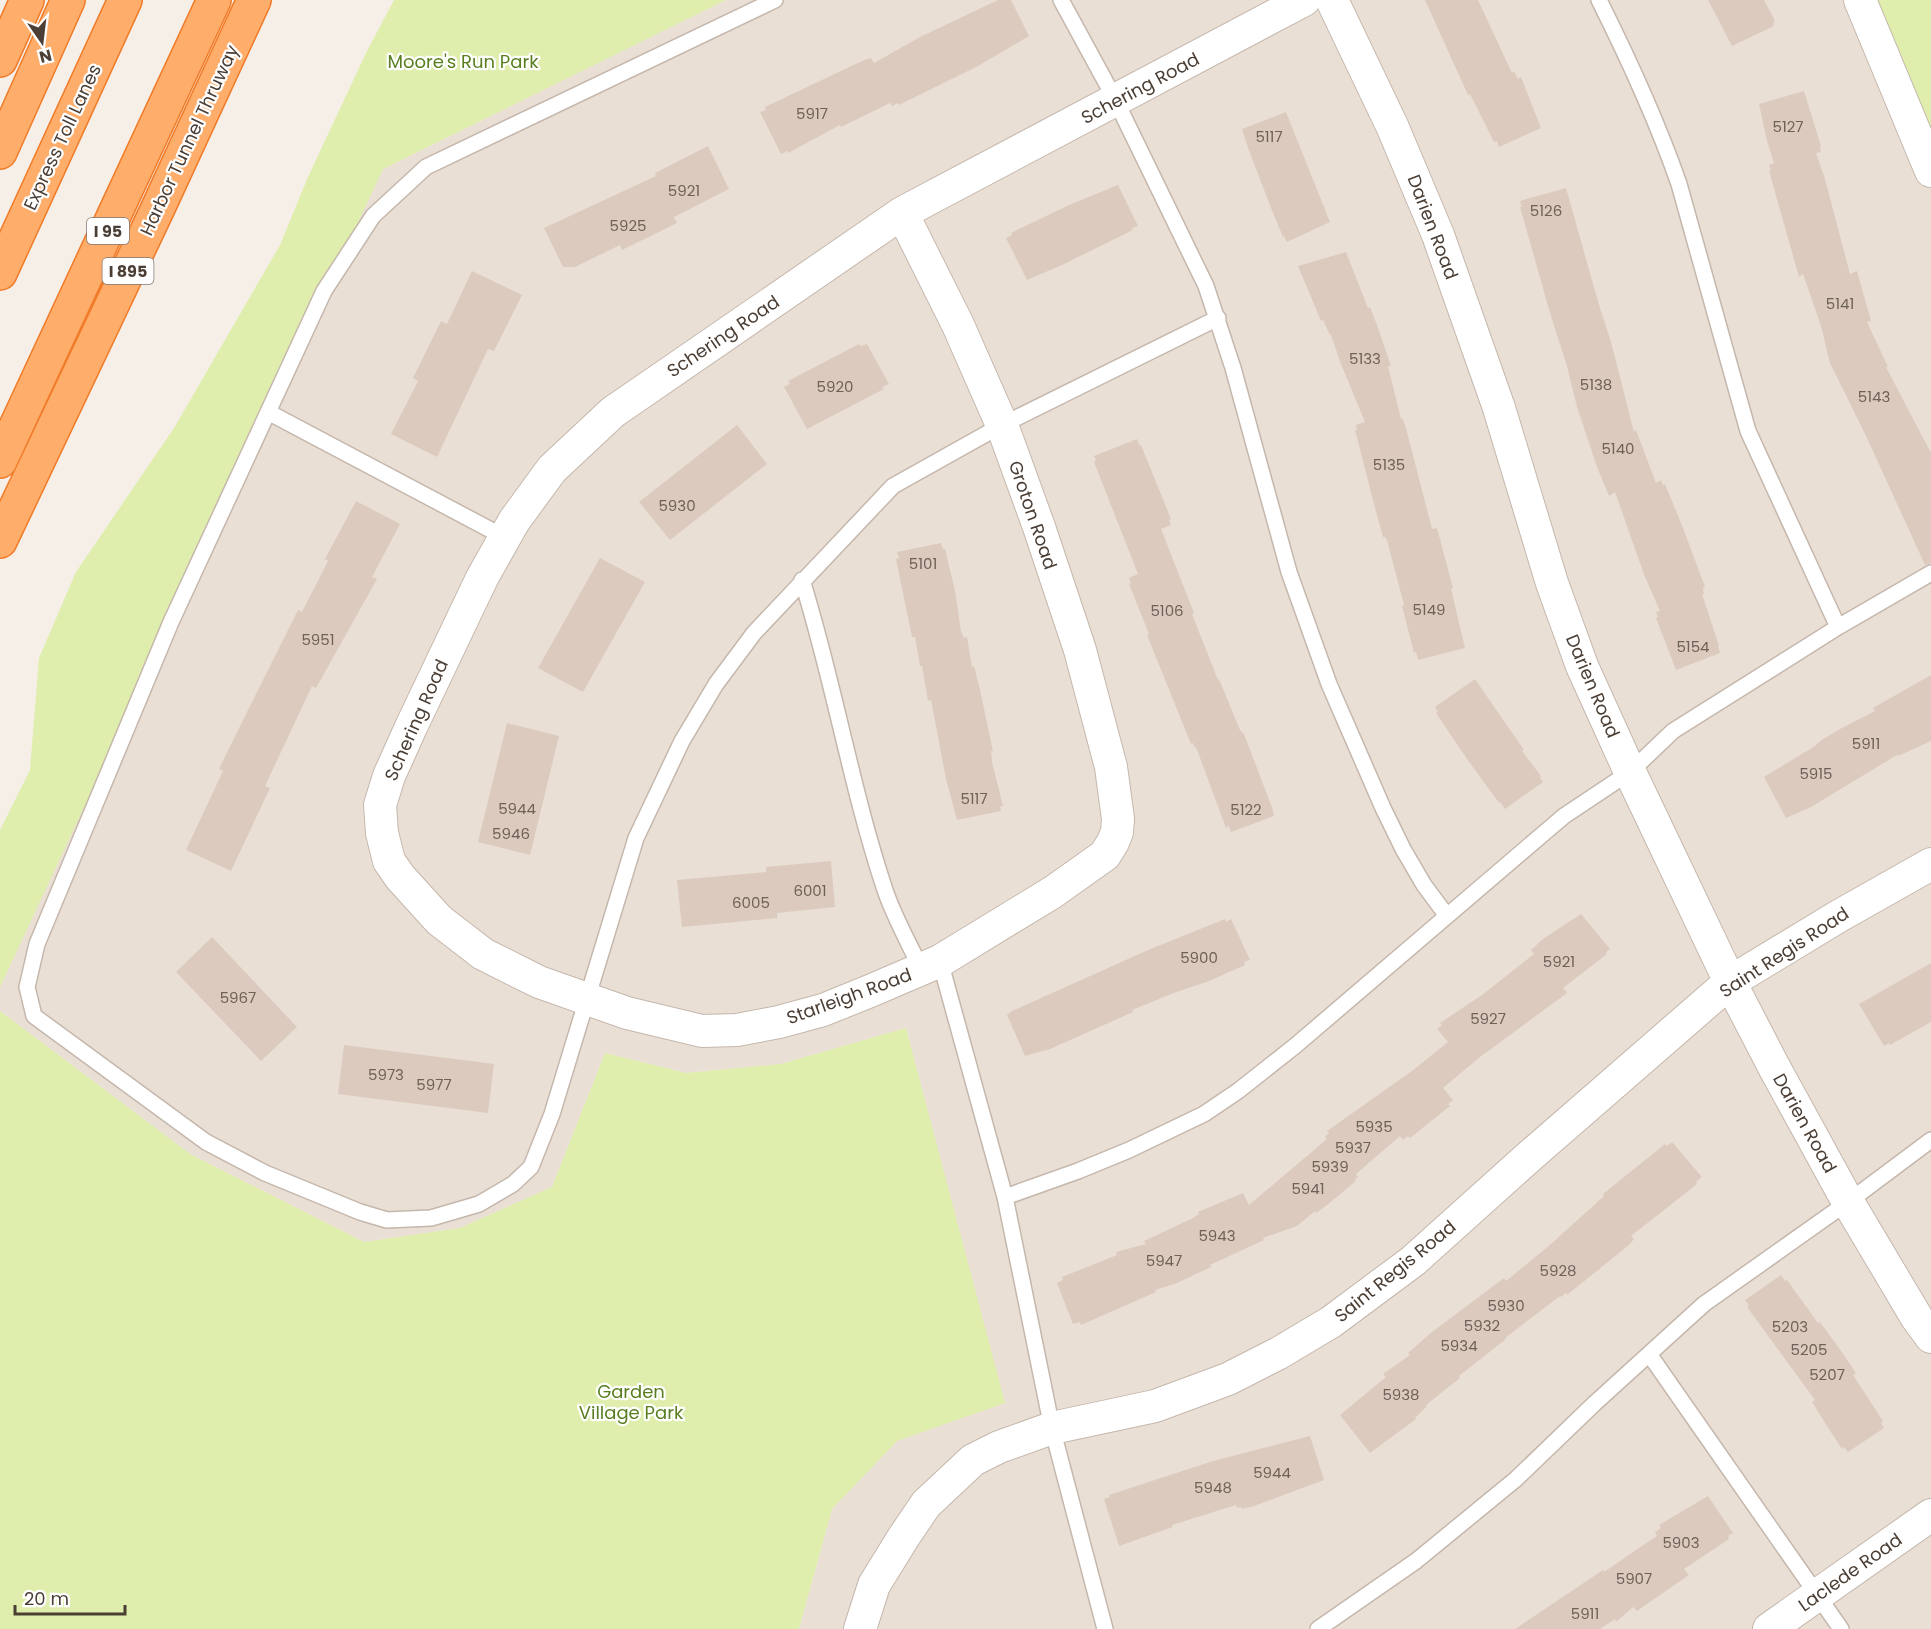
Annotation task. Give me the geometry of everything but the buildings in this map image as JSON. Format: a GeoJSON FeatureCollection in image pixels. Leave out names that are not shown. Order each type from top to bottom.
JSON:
{"type":"FeatureCollection","features":[{"type":"Feature","properties":{"kind":"highway"},"geometry":{"type":"LineString","coordinates":[[0,60],[27,0]]}},
{"type":"Feature","properties":{"kind":"highway"},"geometry":{"type":"LineString","coordinates":[[0,152],[68,0]]}},
{"type":"Feature","properties":{"kind":"highway","name":"Express Toll Lanes"},"geometry":{"type":"LineString","coordinates":[[0,273],[125,0]]}},
{"type":"Feature","properties":{"kind":"highway","name":"I 95"},"geometry":{"type":"LineString","coordinates":[[0,461],[214,0]]}},
{"type":"Feature","properties":{"kind":"highway","name":"Harbor Tunnel Thruway"},"geometry":{"type":"LineString","coordinates":[[0,541],[254,0]]}},
{"type":"Feature","properties":{"kind":"street","name":"Schering Road"},"geometry":{"type":"LineString","coordinates":[[400,877],[389,861],[382,833],[380,805],[389,776],[482,578],[514,520],[552,469],[612,412],[902,213],[1304,0]]}},
{"type":"Feature","properties":{"kind":"street","name":"Darien Road"},"geometry":{"type":"LineString","coordinates":[[1332,0],[1393,128],[1438,235],[1499,408],[1552,583],[1582,666],[1730,982],[1774,1067],[1848,1202],[1917,1318],[1931,1337]]}},
{"type":"Feature","properties":{"kind":"street"},"geometry":{"type":"LineString","coordinates":[[1860,0],[1931,171]]}},
{"type":"Feature","properties":{"kind":"street","name":"Groton Road"},"geometry":{"type":"LineString","coordinates":[[902,213],[958,326],[1002,425],[1039,527],[1080,650],[1111,767],[1118,819],[1117,832]]}},
{"type":"Feature","properties":{"kind":"street","name":"Starleigh Road"},"geometry":{"type":"LineString","coordinates":[[400,877],[440,920],[483,954],[539,982],[636,1016],[702,1031],[737,1030],[823,1010],[931,965],[1053,892],[1105,855],[1117,832]]}},
{"type":"Feature","properties":{"kind":"street","name":"Saint Regis Road"},"geometry":{"type":"LineString","coordinates":[[860,1629],[874,1585],[903,1538],[926,1504],[973,1460],[999,1447],[1052,1428],[1155,1406],[1228,1379],[1279,1353],[1331,1322],[1413,1261],[1730,982],[1931,864]]}},
{"type":"Feature","properties":{"kind":"street","name":"Laclede Road"},"geometry":{"type":"LineString","coordinates":[[1769,1629],[1931,1515]]}},
{"type":"Feature","properties":{"kind":"lane"},"geometry":{"type":"LineString","coordinates":[[775,0],[426,167],[373,216],[324,291],[171,622],[37,944],[27,987],[34,1016],[206,1142],[265,1173],[318,1196],[387,1220],[431,1218],[479,1204],[513,1184],[531,1167],[552,1114],[636,838],[682,741],[716,684],[754,633],[893,486],[1002,425],[1218,318]]}},
{"type":"Feature","properties":{"kind":"lane"},"geometry":{"type":"LineString","coordinates":[[1061,0],[1116,101],[1193,255],[1218,318],[1289,572],[1329,684],[1403,849],[1424,885],[1447,916]]}},
{"type":"Feature","properties":{"kind":"lane"},"geometry":{"type":"LineString","coordinates":[[1599,0],[1625,52],[1672,164],[1748,431],[1838,627]]}},
{"type":"Feature","properties":{"kind":"lane"},"geometry":{"type":"LineString","coordinates":[[268,412],[504,537]]}},
{"type":"Feature","properties":{"kind":"lane"},"geometry":{"type":"LineString","coordinates":[[1005,1197],[1089,1167],[1204,1113],[1238,1091],[1295,1046],[1564,816],[1630,772],[1673,731],[1838,627],[1931,573]]}},
{"type":"Feature","properties":{"kind":"lane"},"geometry":{"type":"LineString","coordinates":[[802,580],[819,635],[850,770],[885,892],[931,965],[1005,1197],[1052,1428],[1105,1629]]}},
{"type":"Feature","properties":{"kind":"lane"},"geometry":{"type":"LineString","coordinates":[[1318,1629],[1416,1561],[1516,1479],[1595,1402],[1704,1304],[1931,1140]]}},
{"type":"Feature","properties":{"kind":"lane"},"geometry":{"type":"LineString","coordinates":[[1649,1354],[1841,1629]]}},
{"type":"Feature","properties":{"kind":"shaded area"},"geometry":{"type":"Polygon","coordinates":[[[726,0],[1886,0],[1931,112],[1931,1629],[799,1629],[832,1509],[896,1441],[1004,1403],[906,1028],[781,1064],[686,1073],[605,1053],[552,1187],[460,1228],[364,1242],[190,1154],[0,1011],[0,985],[322,199],[726,0]]]}},
{"type":"Feature","properties":{"kind":"green space","name":"Moore's Run Park"},"geometry":{"type":"Polygon","coordinates":[[[394,0],[726,0],[383,169],[0,987],[0,830],[30,770],[39,658],[76,572],[174,428],[280,245],[308,177],[366,53],[394,0]]]}},
{"type":"Feature","properties":{"kind":"green space"},"geometry":{"type":"Polygon","coordinates":[[[1871,0],[1931,0],[1931,130],[1871,0]]]}},
{"type":"Feature","properties":{"kind":"green space","name":"Garden Village Park"},"geometry":{"type":"Polygon","coordinates":[[[0,1011],[190,1154],[364,1242],[460,1228],[552,1187],[605,1053],[686,1073],[781,1064],[906,1028],[1005,1403],[897,1441],[832,1509],[799,1629],[0,1629],[0,1011]]]}}]}
